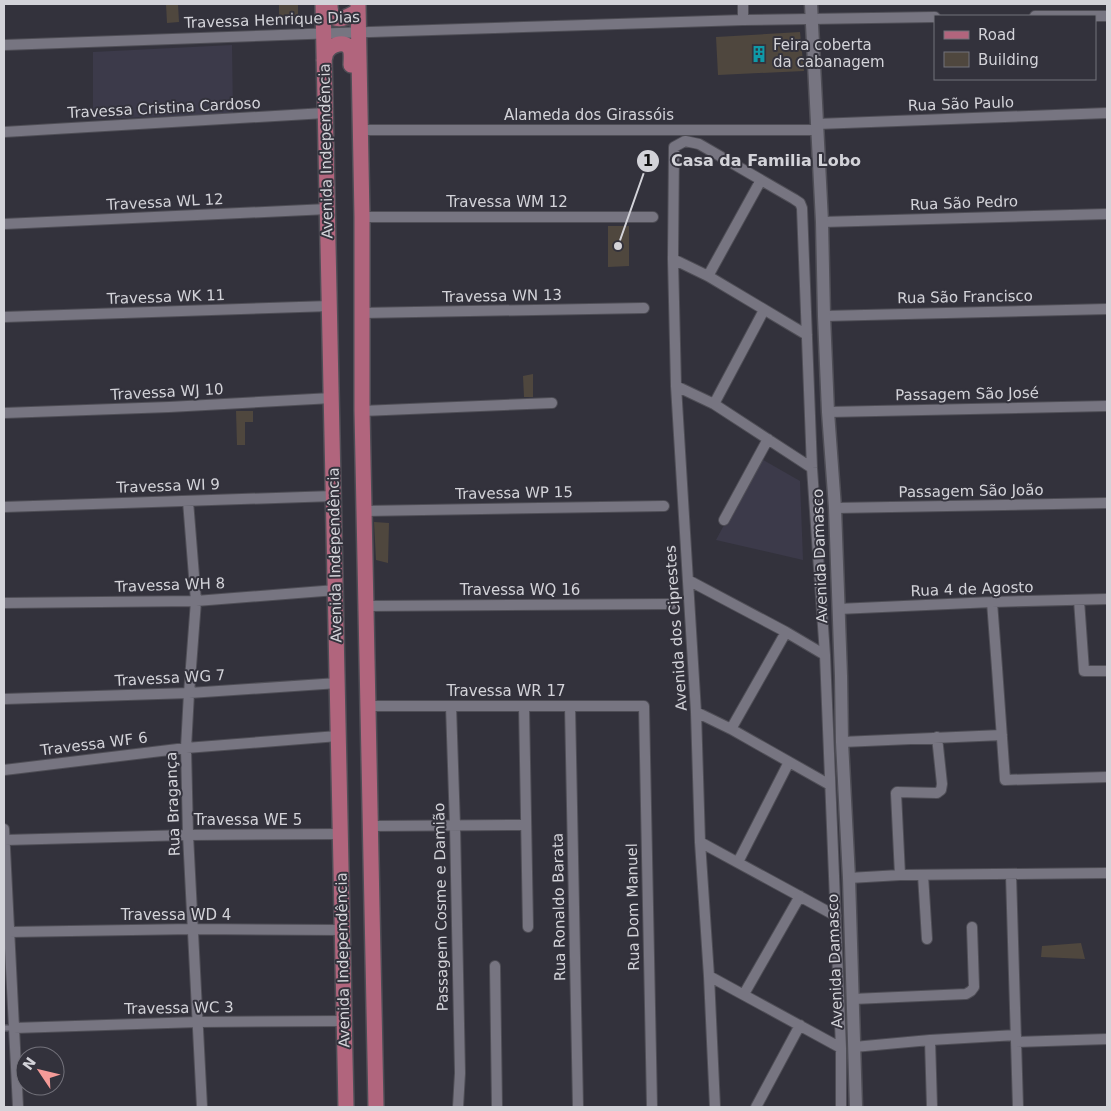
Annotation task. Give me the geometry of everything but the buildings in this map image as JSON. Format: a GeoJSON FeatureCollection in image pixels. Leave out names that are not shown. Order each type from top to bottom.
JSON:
{"type":"FeatureCollection","features":[{"type":"Feature","properties":{"kind":"main road","name":"Avenida Independência"},"geometry":{"type":"LineString","coordinates":[[323,4],[346,1107]]}},
{"type":"Feature","properties":{"kind":"main road"},"geometry":{"type":"LineString","coordinates":[[330,4],[330,11],[336,19],[344,19],[358,7]]}},
{"type":"Feature","properties":{"kind":"main road","name":"Avenida Independência"},"geometry":{"type":"LineString","coordinates":[[358,7],[362,217],[362,411],[376,1107]]}},
{"type":"Feature","properties":{"kind":"main road"},"geometry":{"type":"LineString","coordinates":[[324,60],[327,51],[336,45],[347,45],[350,48],[354,104],[360,112]]}},
{"type":"Feature","properties":{"kind":"street"},"geometry":{"type":"LineString","coordinates":[[742,4],[742,20]]}},
{"type":"Feature","properties":{"kind":"street","name":"Avenida Damasco"},"geometry":{"type":"LineString","coordinates":[[811,4],[822,222],[828,412],[835,508],[842,742],[849,878],[852,999],[841,1107]]}},
{"type":"Feature","properties":{"kind":"street","name":"Travessa Henrique Dias"},"geometry":{"type":"LineString","coordinates":[[4,45],[742,20],[934,17]]}},
{"type":"Feature","properties":{"kind":"street","name":"Travessa Cristina Cardoso"},"geometry":{"type":"LineString","coordinates":[[4,132],[325,113]]}},
{"type":"Feature","properties":{"kind":"street","name":"Rua São Paulo"},"geometry":{"type":"LineString","coordinates":[[817,127],[1107,113]]}},
{"type":"Feature","properties":{"kind":"street","name":"Alameda dos Girassóis"},"geometry":{"type":"LineString","coordinates":[[360,130],[817,127]]}},
{"type":"Feature","properties":{"kind":"street","name":"Avenida dos Ciprestes"},"geometry":{"type":"LineString","coordinates":[[715,1107],[710,976],[700,842],[696,712],[676,386],[673,259],[674,147],[685,141],[699,144],[761,180]]}},
{"type":"Feature","properties":{"kind":"street"},"geometry":{"type":"LineString","coordinates":[[708,276],[761,180]]}},
{"type":"Feature","properties":{"kind":"street","name":"Avenida Damasco"},"geometry":{"type":"LineString","coordinates":[[761,180],[800,202],[802,208],[812,468],[825,655],[836,916],[848,1047],[856,1107]]}},
{"type":"Feature","properties":{"kind":"street","name":"Travessa WL 12"},"geometry":{"type":"LineString","coordinates":[[4,224],[328,210]]}},
{"type":"Feature","properties":{"kind":"street","name":"Rua São Pedro"},"geometry":{"type":"LineString","coordinates":[[822,222],[1107,214]]}},
{"type":"Feature","properties":{"kind":"street","name":"Travessa WM 12"},"geometry":{"type":"LineString","coordinates":[[362,217],[653,217]]}},
{"type":"Feature","properties":{"kind":"street"},"geometry":{"type":"LineString","coordinates":[[673,259],[708,276],[807,335]]}},
{"type":"Feature","properties":{"kind":"street","name":"Travessa WK 11"},"geometry":{"type":"LineString","coordinates":[[4,317],[330,306]]}},
{"type":"Feature","properties":{"kind":"street","name":"Travessa WN 13"},"geometry":{"type":"LineString","coordinates":[[361,313],[644,308]]}},
{"type":"Feature","properties":{"kind":"street","name":"Rua São Francisco"},"geometry":{"type":"LineString","coordinates":[[824,316],[1107,309]]}},
{"type":"Feature","properties":{"kind":"street"},"geometry":{"type":"LineString","coordinates":[[714,404],[764,310]]}},
{"type":"Feature","properties":{"kind":"street"},"geometry":{"type":"LineString","coordinates":[[676,386],[714,404],[812,468]]}},
{"type":"Feature","properties":{"kind":"street","name":"Travessa WJ 10"},"geometry":{"type":"LineString","coordinates":[[4,413],[169,407],[332,398]]}},
{"type":"Feature","properties":{"kind":"street"},"geometry":{"type":"LineString","coordinates":[[362,411],[552,403]]}},
{"type":"Feature","properties":{"kind":"street","name":"Passagem São José"},"geometry":{"type":"LineString","coordinates":[[828,412],[1107,406]]}},
{"type":"Feature","properties":{"kind":"street"},"geometry":{"type":"LineString","coordinates":[[724,520],[768,439]]}},
{"type":"Feature","properties":{"kind":"street","name":"Travessa WI 9"},"geometry":{"type":"LineString","coordinates":[[4,507],[334,496]]}},
{"type":"Feature","properties":{"kind":"street","name":"Rua Bragança"},"geometry":{"type":"LineString","coordinates":[[188,501],[196,601],[186,748],[188,835],[202,1107]]}},
{"type":"Feature","properties":{"kind":"street","name":"Passagem São João"},"geometry":{"type":"LineString","coordinates":[[835,508],[1107,503]]}},
{"type":"Feature","properties":{"kind":"street","name":"Travessa WP 15"},"geometry":{"type":"LineString","coordinates":[[364,511],[664,506]]}},
{"type":"Feature","properties":{"kind":"street"},"geometry":{"type":"LineString","coordinates":[[688,580],[825,655]]}},
{"type":"Feature","properties":{"kind":"street","name":"Travessa WH 8"},"geometry":{"type":"LineString","coordinates":[[4,603],[196,601],[336,590]]}},
{"type":"Feature","properties":{"kind":"street","name":"Rua 4 de Agosto"},"geometry":{"type":"LineString","coordinates":[[838,609],[1107,599]]}},
{"type":"Feature","properties":{"kind":"street"},"geometry":{"type":"LineString","coordinates":[[1079,600],[1084,672],[1107,671]]}},
{"type":"Feature","properties":{"kind":"street"},"geometry":{"type":"LineString","coordinates":[[992,602],[1005,780],[1107,777]]}},
{"type":"Feature","properties":{"kind":"street","name":"Travessa WQ 16"},"geometry":{"type":"LineString","coordinates":[[366,606],[673,604]]}},
{"type":"Feature","properties":{"kind":"street"},"geometry":{"type":"LineString","coordinates":[[731,729],[786,632]]}},
{"type":"Feature","properties":{"kind":"street","name":"Travessa WG 7"},"geometry":{"type":"LineString","coordinates":[[4,699],[189,693],[338,683]]}},
{"type":"Feature","properties":{"kind":"street","name":"Travessa WR 17"},"geometry":{"type":"LineString","coordinates":[[368,706],[644,706]]}},
{"type":"Feature","properties":{"kind":"street","name":"Passagem Cosme e Damião"},"geometry":{"type":"LineString","coordinates":[[451,706],[460,1073],[458,1107]]}},
{"type":"Feature","properties":{"kind":"street"},"geometry":{"type":"LineString","coordinates":[[524,706],[528,927]]}},
{"type":"Feature","properties":{"kind":"street","name":"Rua Ronaldo Barata"},"geometry":{"type":"LineString","coordinates":[[570,706],[578,1107]]}},
{"type":"Feature","properties":{"kind":"street","name":"Rua Dom Manuel"},"geometry":{"type":"LineString","coordinates":[[644,706],[652,1107]]}},
{"type":"Feature","properties":{"kind":"street"},"geometry":{"type":"LineString","coordinates":[[696,712],[731,729],[830,785]]}},
{"type":"Feature","properties":{"kind":"street"},"geometry":{"type":"LineString","coordinates":[[842,742],[1002,735]]}},
{"type":"Feature","properties":{"kind":"street","name":"Travessa WF 6"},"geometry":{"type":"LineString","coordinates":[[4,770],[186,748],[338,736]]}},
{"type":"Feature","properties":{"kind":"street"},"geometry":{"type":"LineString","coordinates":[[900,875],[896,793],[937,792],[941,790],[937,737]]}},
{"type":"Feature","properties":{"kind":"street"},"geometry":{"type":"LineString","coordinates":[[738,862],[790,762]]}},
{"type":"Feature","properties":{"kind":"street"},"geometry":{"type":"LineString","coordinates":[[371,826],[526,825]]}},
{"type":"Feature","properties":{"kind":"street"},"geometry":{"type":"LineString","coordinates":[[4,834],[10,932],[9,1028],[18,1107]]}},
{"type":"Feature","properties":{"kind":"street","name":"Travessa WE 5"},"geometry":{"type":"LineString","coordinates":[[4,834],[341,834]]}},
{"type":"Feature","properties":{"kind":"street"},"geometry":{"type":"LineString","coordinates":[[700,842],[836,916]]}},
{"type":"Feature","properties":{"kind":"street"},"geometry":{"type":"LineString","coordinates":[[849,878],[900,875],[1107,874]]}},
{"type":"Feature","properties":{"kind":"street"},"geometry":{"type":"LineString","coordinates":[[923,875],[927,939]]}},
{"type":"Feature","properties":{"kind":"street"},"geometry":{"type":"LineString","coordinates":[[1011,875],[1018,1107]]}},
{"type":"Feature","properties":{"kind":"street"},"geometry":{"type":"LineString","coordinates":[[744,994],[800,896]]}},
{"type":"Feature","properties":{"kind":"street"},"geometry":{"type":"LineString","coordinates":[[852,999],[966,994],[971,992],[974,987],[972,927]]}},
{"type":"Feature","properties":{"kind":"street","name":"Travessa WD 4"},"geometry":{"type":"LineString","coordinates":[[10,932],[193,929],[342,930]]}},
{"type":"Feature","properties":{"kind":"street"},"geometry":{"type":"LineString","coordinates":[[495,966],[497,1107]]}},
{"type":"Feature","properties":{"kind":"street"},"geometry":{"type":"LineString","coordinates":[[710,976],[800,1025],[848,1047],[930,1040],[1016,1038],[1107,1039]]}},
{"type":"Feature","properties":{"kind":"street","name":"Travessa WC 3"},"geometry":{"type":"LineString","coordinates":[[9,1028],[198,1022],[345,1021]]}},
{"type":"Feature","properties":{"kind":"street"},"geometry":{"type":"LineString","coordinates":[[756,1107],[800,1025]]}},
{"type":"Feature","properties":{"kind":"street"},"geometry":{"type":"LineString","coordinates":[[930,1040],[932,1107]]}},
{"type":"Feature","properties":{"kind":"shaded area"},"geometry":{"type":"Polygon","coordinates":[[[232,45],[233,114],[93,119],[93,52],[232,45]]]}},
{"type":"Feature","properties":{"kind":"shaded area"},"geometry":{"type":"Polygon","coordinates":[[[760,458],[800,481],[803,560],[716,540],[760,458]]]}},
{"type":"Feature","properties":{"kind":"place","name":"Feira coberta da cabanagem"},"geometry":{"type":"Point","coordinates":[759,54]}},
{"type":"Feature","properties":{"kind":"place","name":"Casa da Familia Lobo"},"geometry":{"type":"Point","coordinates":[618,246]}}]}
